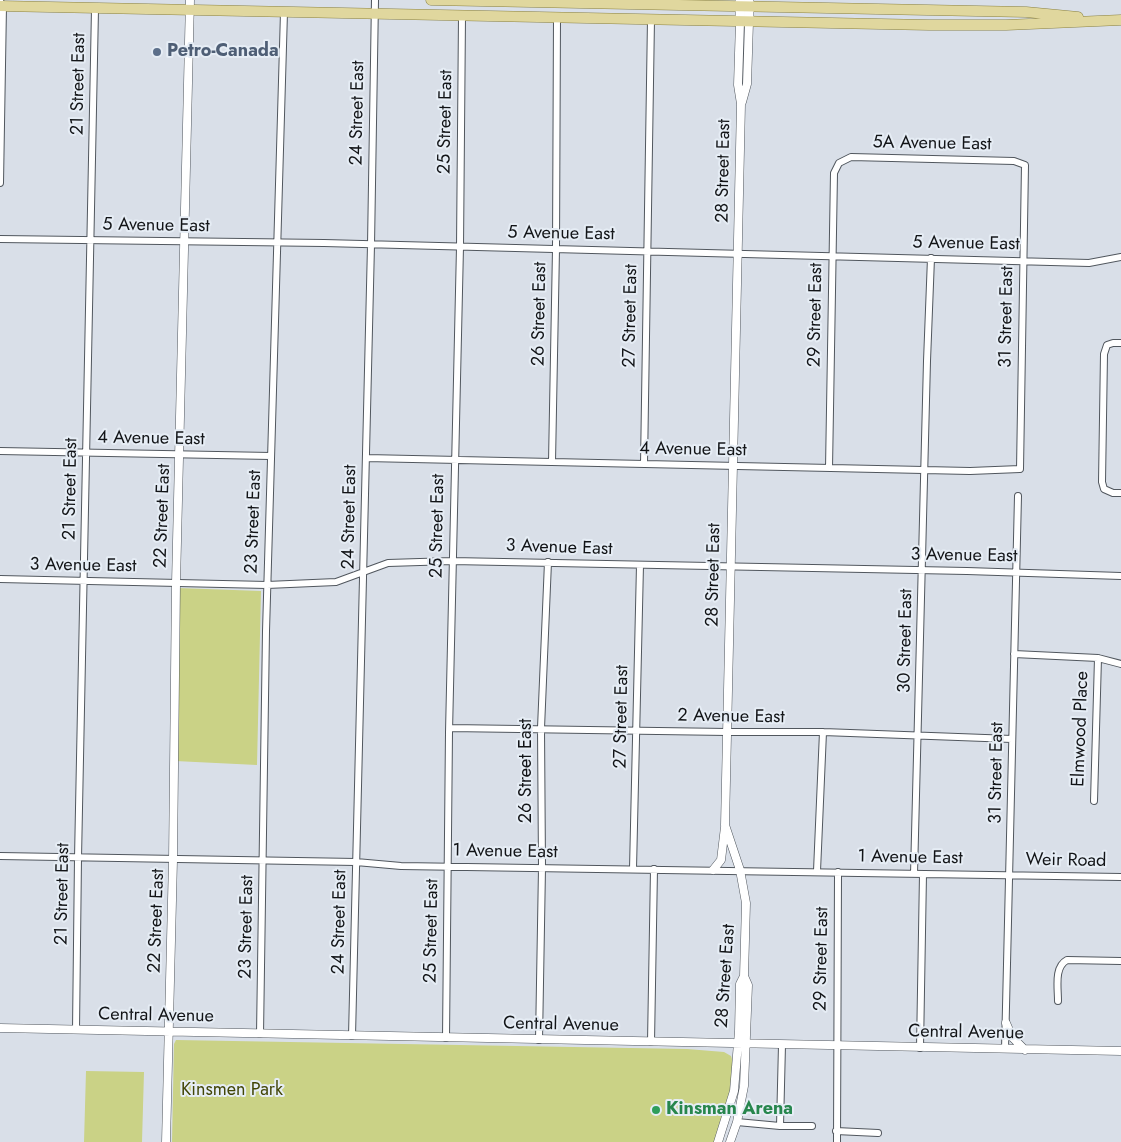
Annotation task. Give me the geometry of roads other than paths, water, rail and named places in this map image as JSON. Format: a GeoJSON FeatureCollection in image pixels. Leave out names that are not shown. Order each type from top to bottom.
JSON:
{"type":"FeatureCollection","features":[{"type":"Feature","properties":{"kind":"main road"},"geometry":{"type":"LineString","coordinates":[[431,0],[745,4],[1026,12],[1121,20]]}},
{"type":"Feature","properties":{"kind":"main road"},"geometry":{"type":"LineString","coordinates":[[1,4],[95,8],[190,5],[284,12],[744,22],[1006,25],[1121,20]]}},
{"type":"Feature","properties":{"kind":"main road","name":"28 Street East"},"geometry":{"type":"LineString","coordinates":[[744,22],[745,4]]}},
{"type":"Feature","properties":{"kind":"street","name":"24 Street East"},"geometry":{"type":"LineString","coordinates":[[352,1036],[364,572],[375,0]]}},
{"type":"Feature","properties":{"kind":"street"},"geometry":{"type":"LineString","coordinates":[[0,183],[1,4]]}},
{"type":"Feature","properties":{"kind":"street","name":"22 Street East"},"geometry":{"type":"LineString","coordinates":[[166,1142],[173,860],[176,583],[190,5]]}},
{"type":"Feature","properties":{"kind":"street","name":"21 Street East"},"geometry":{"type":"LineString","coordinates":[[76,1030],[95,8]]}},
{"type":"Feature","properties":{"kind":"street","name":"23 Street East"},"geometry":{"type":"LineString","coordinates":[[260,1034],[271,456],[284,12]]}},
{"type":"Feature","properties":{"kind":"street","name":"25 Street East"},"geometry":{"type":"LineString","coordinates":[[446,1038],[452,561],[460,247],[462,16]]}},
{"type":"Feature","properties":{"kind":"street","name":"26 Street East"},"geometry":{"type":"LineString","coordinates":[[552,462],[556,249],[556,17]]}},
{"type":"Feature","properties":{"kind":"street","name":"27 Street East"},"geometry":{"type":"LineString","coordinates":[[644,464],[651,19]]}},
{"type":"Feature","properties":{"kind":"street","name":"28 Street East"},"geometry":{"type":"LineString","coordinates":[[718,1142],[734,1091],[740,984],[744,976],[746,903],[740,870],[725,826],[741,104],[738,85],[744,22]]}},
{"type":"Feature","properties":{"kind":"street","name":"5A Avenue East"},"geometry":{"type":"LineString","coordinates":[[839,163],[851,157],[1014,161],[1025,164]]}},
{"type":"Feature","properties":{"kind":"street","name":"29 Street East"},"geometry":{"type":"LineString","coordinates":[[829,468],[831,256],[834,172],[839,163]]}},
{"type":"Feature","properties":{"kind":"street","name":"31 Street East"},"geometry":{"type":"LineString","coordinates":[[1020,469],[1025,164]]}},
{"type":"Feature","properties":{"kind":"street","name":"5 Avenue East"},"geometry":{"type":"LineString","coordinates":[[0,239],[647,251],[1089,263],[1121,257]]}},
{"type":"Feature","properties":{"kind":"street","name":"30 Street East"},"geometry":{"type":"LineString","coordinates":[[914,874],[931,258]]}},
{"type":"Feature","properties":{"kind":"street"},"geometry":{"type":"LineString","coordinates":[[1121,343],[1113,343],[1106,346],[1104,354],[1102,482],[1104,489],[1121,493]]}},
{"type":"Feature","properties":{"kind":"street","name":"4 Avenue East"},"geometry":{"type":"LineString","coordinates":[[0,451],[271,456]]}},
{"type":"Feature","properties":{"kind":"street","name":"4 Avenue East"},"geometry":{"type":"LineString","coordinates":[[366,458],[970,471],[1020,469]]}},
{"type":"Feature","properties":{"kind":"street","name":"31 Street East"},"geometry":{"type":"LineString","coordinates":[[1005,1049],[1018,496]]}},
{"type":"Feature","properties":{"kind":"street","name":"3 Avenue East"},"geometry":{"type":"LineString","coordinates":[[0,579],[268,585],[336,582],[388,563],[452,561],[1016,572],[1121,576]]}},
{"type":"Feature","properties":{"kind":"street","name":"26 Street East"},"geometry":{"type":"LineString","coordinates":[[539,1040],[542,868],[541,728],[548,562]]}},
{"type":"Feature","properties":{"kind":"street","name":"27 Street East"},"geometry":{"type":"LineString","coordinates":[[632,869],[640,565]]}},
{"type":"Feature","properties":{"kind":"street"},"geometry":{"type":"LineString","coordinates":[[1014,654],[1098,658],[1121,664]]}},
{"type":"Feature","properties":{"kind":"street","name":"Elmwood Place"},"geometry":{"type":"LineString","coordinates":[[1094,801],[1098,658]]}},
{"type":"Feature","properties":{"kind":"street","name":"2 Avenue East"},"geometry":{"type":"LineString","coordinates":[[450,728],[823,732],[1012,739]]}},
{"type":"Feature","properties":{"kind":"street"},"geometry":{"type":"LineString","coordinates":[[817,871],[823,732]]}},
{"type":"Feature","properties":{"kind":"street"},"geometry":{"type":"LineString","coordinates":[[713,870],[721,860],[725,826]]}},
{"type":"Feature","properties":{"kind":"street","name":"1 Avenue East"},"geometry":{"type":"LineString","coordinates":[[0,856],[356,862],[401,866],[1010,875]]}},
{"type":"Feature","properties":{"kind":"street"},"geometry":{"type":"LineString","coordinates":[[652,1042],[654,869]]}},
{"type":"Feature","properties":{"kind":"street","name":"29 Street East"},"geometry":{"type":"LineString","coordinates":[[836,1142],[838,872]]}},
{"type":"Feature","properties":{"kind":"street"},"geometry":{"type":"LineString","coordinates":[[920,1048],[923,874]]}},
{"type":"Feature","properties":{"kind":"street","name":"Weir Road"},"geometry":{"type":"LineString","coordinates":[[1010,875],[1121,877]]}},
{"type":"Feature","properties":{"kind":"street"},"geometry":{"type":"LineString","coordinates":[[1058,1001],[1058,969],[1061,963],[1067,960],[1121,961]]}},
{"type":"Feature","properties":{"kind":"street"},"geometry":{"type":"LineString","coordinates":[[730,1142],[737,1122],[744,1086],[748,985],[744,976]]}},
{"type":"Feature","properties":{"kind":"street"},"geometry":{"type":"LineString","coordinates":[[1006,1023],[1012,1037],[1026,1050]]}},
{"type":"Feature","properties":{"kind":"street","name":"Central Avenue"},"geometry":{"type":"LineString","coordinates":[[0,1028],[1121,1052]]}},
{"type":"Feature","properties":{"kind":"street"},"geometry":{"type":"LineString","coordinates":[[780,1126],[782,1045]]}},
{"type":"Feature","properties":{"kind":"street"},"geometry":{"type":"LineString","coordinates":[[737,1122],[780,1126],[812,1126]]}},
{"type":"Feature","properties":{"kind":"street"},"geometry":{"type":"LineString","coordinates":[[836,1131],[878,1133]]}},
{"type":"Feature","properties":{"kind":"place","name":"Petro-Canada"},"geometry":{"type":"Point","coordinates":[157,52]}},
{"type":"Feature","properties":{"kind":"place","name":"Kinsman Arena"},"geometry":{"type":"Point","coordinates":[656,1110]}},
{"type":"Feature","properties":{"kind":"park label","name":"Kinsmen Park"},"geometry":{"type":"Point","coordinates":[232,1091]}}]}
